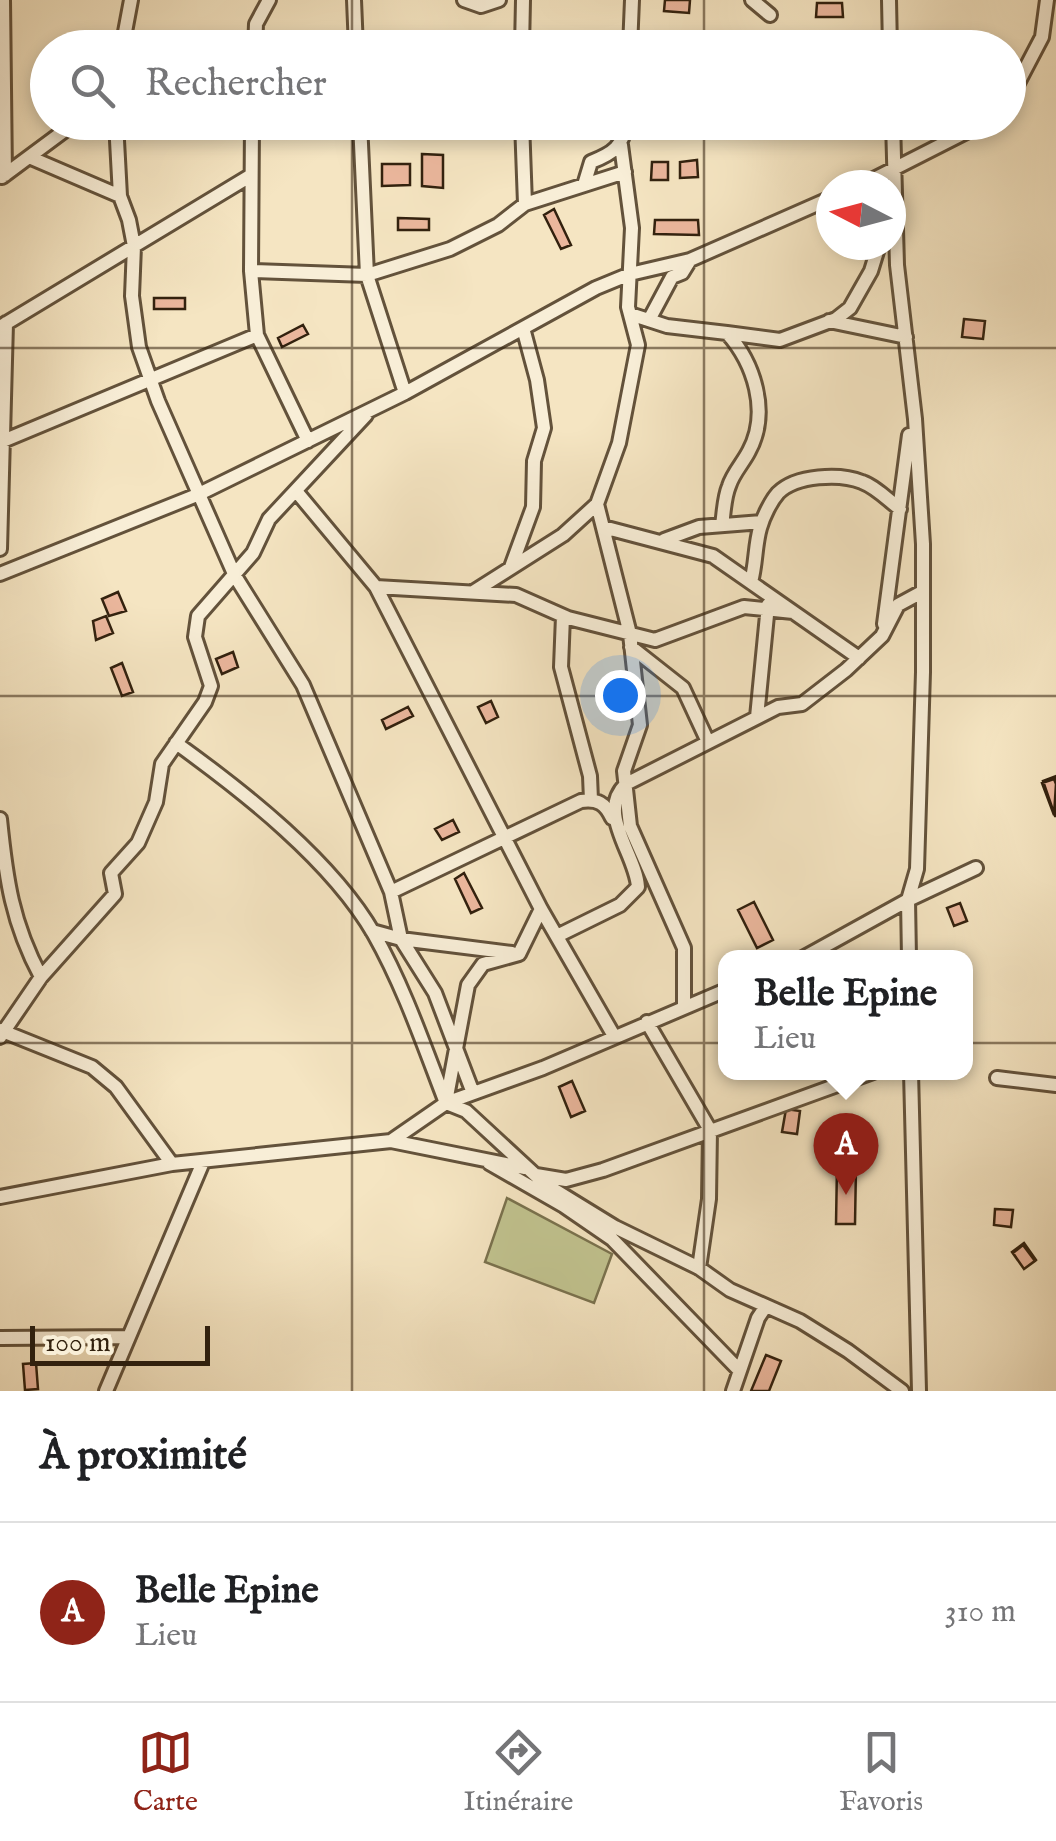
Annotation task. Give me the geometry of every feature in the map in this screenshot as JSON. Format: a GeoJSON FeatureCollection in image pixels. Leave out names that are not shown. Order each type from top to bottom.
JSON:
{"type":"FeatureCollection","features":[{"type":"Feature","properties":{"kind":"street"},"geometry":{"type":"LineString","coordinates":[[2,176],[4,0]]}},
{"type":"Feature","properties":{"kind":"street"},"geometry":{"type":"LineString","coordinates":[[125,30],[131,0]]}},
{"type":"Feature","properties":{"kind":"street"},"geometry":{"type":"LineString","coordinates":[[256,30],[269,0]]}},
{"type":"Feature","properties":{"kind":"street"},"geometry":{"type":"LineString","coordinates":[[354,0],[355,30]]}},
{"type":"Feature","properties":{"kind":"street"},"geometry":{"type":"LineString","coordinates":[[464,0],[481,6],[498,0]]}},
{"type":"Feature","properties":{"kind":"street"},"geometry":{"type":"LineString","coordinates":[[522,30],[523,0]]}},
{"type":"Feature","properties":{"kind":"street"},"geometry":{"type":"LineString","coordinates":[[631,30],[632,0]]}},
{"type":"Feature","properties":{"kind":"street"},"geometry":{"type":"LineString","coordinates":[[752,0],[770,14]]}},
{"type":"Feature","properties":{"kind":"street"},"geometry":{"type":"LineString","coordinates":[[889,0],[890,30]]}},
{"type":"Feature","properties":{"kind":"street"},"geometry":{"type":"LineString","coordinates":[[1026,68],[1042,37],[1047,0]]}},
{"type":"Feature","properties":{"kind":"street"},"geometry":{"type":"LineString","coordinates":[[2,176],[51,140]]}},
{"type":"Feature","properties":{"kind":"street"},"geometry":{"type":"LineString","coordinates":[[117,140],[120,196],[130,220],[134,246],[132,296],[139,347],[150,379],[235,576],[303,685],[391,892],[400,939],[435,993],[473,1094]]}},
{"type":"Feature","properties":{"kind":"street"},"geometry":{"type":"LineString","coordinates":[[251,140],[252,271],[257,335],[308,440]]}},
{"type":"Feature","properties":{"kind":"street"},"geometry":{"type":"LineString","coordinates":[[361,140],[367,275],[404,393]]}},
{"type":"Feature","properties":{"kind":"street"},"geometry":{"type":"LineString","coordinates":[[522,140],[524,204]]}},
{"type":"Feature","properties":{"kind":"street"},"geometry":{"type":"LineString","coordinates":[[472,592],[563,535],[597,504],[619,442],[638,345],[630,314],[632,228],[623,140]]}},
{"type":"Feature","properties":{"kind":"street"},"geometry":{"type":"LineString","coordinates":[[894,140],[896,170]]}},
{"type":"Feature","properties":{"kind":"street"},"geometry":{"type":"LineString","coordinates":[[898,170],[953,140]]}},
{"type":"Feature","properties":{"kind":"street"},"geometry":{"type":"LineString","coordinates":[[584,184],[592,162],[613,154],[622,144]]}},
{"type":"Feature","properties":{"kind":"street"},"geometry":{"type":"LineString","coordinates":[[28,157],[120,196]]}},
{"type":"Feature","properties":{"kind":"street"},"geometry":{"type":"LineString","coordinates":[[252,271],[367,275],[450,249],[498,225],[524,204],[625,172]]}},
{"type":"Feature","properties":{"kind":"street"},"geometry":{"type":"LineString","coordinates":[[0,549],[3,326],[250,176]]}},
{"type":"Feature","properties":{"kind":"street"},"geometry":{"type":"LineString","coordinates":[[0,574],[197,495],[404,393],[596,288],[630,274],[690,260],[816,205]]}},
{"type":"Feature","properties":{"kind":"street"},"geometry":{"type":"LineString","coordinates":[[649,320],[672,278],[682,273],[690,260]]}},
{"type":"Feature","properties":{"kind":"street"},"geometry":{"type":"LineString","coordinates":[[630,314],[667,326],[780,340],[829,322],[850,308],[874,260]]}},
{"type":"Feature","properties":{"kind":"street"},"geometry":{"type":"LineString","coordinates":[[897,260],[923,544],[917,868],[908,900],[909,950]]}},
{"type":"Feature","properties":{"kind":"street"},"geometry":{"type":"LineString","coordinates":[[829,322],[906,337]]}},
{"type":"Feature","properties":{"kind":"street"},"geometry":{"type":"LineString","coordinates":[[511,567],[533,507],[534,460],[544,428],[538,380],[523,328]]}},
{"type":"Feature","properties":{"kind":"street"},"geometry":{"type":"LineString","coordinates":[[722,525],[728,486],[750,449],[757,407],[750,367],[727,332]]}},
{"type":"Feature","properties":{"kind":"street"},"geometry":{"type":"LineString","coordinates":[[3,441],[257,335]]}},
{"type":"Feature","properties":{"kind":"street"},"geometry":{"type":"LineString","coordinates":[[882,636],[912,394]]}},
{"type":"Feature","properties":{"kind":"street"},"geometry":{"type":"LineString","coordinates":[[172,1164],[116,1087],[92,1066],[2,1033],[41,977],[116,894],[111,873],[138,842],[156,802],[162,764],[205,702],[211,686],[195,637],[198,616],[254,553],[268,520],[371,410]]}},
{"type":"Feature","properties":{"kind":"street"},"geometry":{"type":"LineString","coordinates":[[751,582],[762,522],[779,492],[798,482],[827,478],[863,482],[900,509]]}},
{"type":"Feature","properties":{"kind":"street"},"geometry":{"type":"LineString","coordinates":[[296,491],[376,588],[556,936],[614,1036]]}},
{"type":"Feature","properties":{"kind":"street"},"geometry":{"type":"LineString","coordinates":[[597,504],[630,640],[640,725],[624,771],[630,826],[684,948],[684,1007]]}},
{"type":"Feature","properties":{"kind":"street"},"geometry":{"type":"LineString","coordinates":[[662,541],[699,527],[762,522]]}},
{"type":"Feature","properties":{"kind":"street"},"geometry":{"type":"LineString","coordinates":[[603,527],[713,556],[859,658]]}},
{"type":"Feature","properties":{"kind":"street"},"geometry":{"type":"LineString","coordinates":[[376,588],[516,595],[630,640],[655,640],[744,607],[793,612]]}},
{"type":"Feature","properties":{"kind":"street"},"geometry":{"type":"LineString","coordinates":[[616,825],[614,804],[618,791],[626,784],[778,707],[802,704],[882,636],[898,604],[922,592]]}},
{"type":"Feature","properties":{"kind":"street"},"geometry":{"type":"LineString","coordinates":[[758,717],[769,595]]}},
{"type":"Feature","properties":{"kind":"street"},"geometry":{"type":"LineString","coordinates":[[563,616],[561,667],[590,776],[591,800]]}},
{"type":"Feature","properties":{"kind":"street"},"geometry":{"type":"LineString","coordinates":[[630,640],[683,688],[708,742]]}},
{"type":"Feature","properties":{"kind":"street"},"geometry":{"type":"LineString","coordinates":[[176,743],[264,810],[343,890],[372,930],[401,985],[446,1103],[466,1112],[492,1133],[530,1172],[614,1227],[699,1268],[730,1290],[800,1321],[902,1391]]}},
{"type":"Feature","properties":{"kind":"street"},"geometry":{"type":"LineString","coordinates":[[391,892],[591,800],[606,806],[631,858],[638,887],[620,906],[556,936]]}},
{"type":"Feature","properties":{"kind":"street"},"geometry":{"type":"LineString","coordinates":[[0,819],[8,896],[41,977]]}},
{"type":"Feature","properties":{"kind":"street"},"geometry":{"type":"LineString","coordinates":[[817,950],[976,868]]}},
{"type":"Feature","properties":{"kind":"street"},"geometry":{"type":"LineString","coordinates":[[446,1103],[468,985],[483,964],[519,954],[542,909]]}},
{"type":"Feature","properties":{"kind":"street"},"geometry":{"type":"LineString","coordinates":[[372,930],[400,939],[519,954]]}},
{"type":"Feature","properties":{"kind":"street"},"geometry":{"type":"LineString","coordinates":[[390,1141],[446,1103],[718,993]]}},
{"type":"Feature","properties":{"kind":"street"},"geometry":{"type":"LineString","coordinates":[[647,1022],[710,1130],[709,1199],[699,1268]]}},
{"type":"Feature","properties":{"kind":"street"},"geometry":{"type":"LineString","coordinates":[[998,1078],[1056,1085]]}},
{"type":"Feature","properties":{"kind":"street"},"geometry":{"type":"LineString","coordinates":[[0,1198],[172,1164],[390,1141],[566,1180],[851,1080]]}},
{"type":"Feature","properties":{"kind":"street"},"geometry":{"type":"LineString","coordinates":[[911,1080],[919,1391]]}},
{"type":"Feature","properties":{"kind":"street"},"geometry":{"type":"LineString","coordinates":[[485,1160],[612,1239],[739,1370]]}},
{"type":"Feature","properties":{"kind":"street"},"geometry":{"type":"LineString","coordinates":[[106,1391],[203,1162]]}},
{"type":"Feature","properties":{"kind":"street"},"geometry":{"type":"LineString","coordinates":[[733,1391],[758,1318],[766,1306]]}},
{"type":"Feature","properties":{"kind":"street"},"geometry":{"type":"LineString","coordinates":[[0,1338],[129,1336]]}},
{"type":"Feature","properties":{"kind":"green space"},"geometry":{"type":"Polygon","coordinates":[[[507,1198],[612,1254],[594,1303],[485,1262],[507,1198]]]}},
{"type":"Feature","properties":{"kind":"building"},"geometry":{"type":"Polygon","coordinates":[[[665,0],[690,0],[689,13],[664,11],[665,0]]]}},
{"type":"Feature","properties":{"kind":"building"},"geometry":{"type":"Polygon","coordinates":[[[817,3],[842,3],[843,17],[816,17],[817,3]]]}},
{"type":"Feature","properties":{"kind":"building"},"geometry":{"type":"Polygon","coordinates":[[[422,154],[443,155],[443,188],[422,186],[422,154]]]}},
{"type":"Feature","properties":{"kind":"building"},"geometry":{"type":"Polygon","coordinates":[[[697,160],[698,177],[680,178],[680,162],[697,160]]]}},
{"type":"Feature","properties":{"kind":"building"},"geometry":{"type":"Polygon","coordinates":[[[652,162],[668,162],[668,180],[651,180],[652,162]]]}},
{"type":"Feature","properties":{"kind":"building"},"geometry":{"type":"Polygon","coordinates":[[[382,164],[410,164],[410,185],[382,186],[382,164]]]}},
{"type":"Feature","properties":{"kind":"building"},"geometry":{"type":"Polygon","coordinates":[[[554,209],[571,245],[561,249],[544,215],[554,209]]]}},
{"type":"Feature","properties":{"kind":"building"},"geometry":{"type":"Polygon","coordinates":[[[398,218],[429,219],[429,230],[398,230],[398,218]]]}},
{"type":"Feature","properties":{"kind":"building"},"geometry":{"type":"Polygon","coordinates":[[[655,220],[698,220],[699,235],[654,234],[655,220]]]}},
{"type":"Feature","properties":{"kind":"building"},"geometry":{"type":"Polygon","coordinates":[[[154,298],[185,298],[185,309],[154,309],[154,298]]]}},
{"type":"Feature","properties":{"kind":"building"},"geometry":{"type":"Polygon","coordinates":[[[964,319],[985,321],[983,339],[962,337],[964,319]]]}},
{"type":"Feature","properties":{"kind":"building"},"geometry":{"type":"Polygon","coordinates":[[[303,325],[308,334],[282,347],[278,338],[303,325]]]}},
{"type":"Feature","properties":{"kind":"building"},"geometry":{"type":"Polygon","coordinates":[[[118,592],[126,611],[109,616],[102,599],[118,592]]]}},
{"type":"Feature","properties":{"kind":"building"},"geometry":{"type":"Polygon","coordinates":[[[106,616],[113,633],[96,640],[93,621],[106,616]]]}},
{"type":"Feature","properties":{"kind":"building"},"geometry":{"type":"Polygon","coordinates":[[[233,652],[238,667],[222,674],[216,659],[233,652]]]}},
{"type":"Feature","properties":{"kind":"building"},"geometry":{"type":"Polygon","coordinates":[[[122,663],[133,692],[122,696],[111,668],[122,663]]]}},
{"type":"Feature","properties":{"kind":"building"},"geometry":{"type":"Polygon","coordinates":[[[491,701],[498,717],[486,723],[478,707],[491,701]]]}},
{"type":"Feature","properties":{"kind":"building"},"geometry":{"type":"Polygon","coordinates":[[[408,707],[413,716],[386,729],[382,720],[408,707]]]}},
{"type":"Feature","properties":{"kind":"building"},"geometry":{"type":"Polygon","coordinates":[[[1056,776],[1056,816],[1055,816],[1043,781],[1056,776]]]}},
{"type":"Feature","properties":{"kind":"building"},"geometry":{"type":"Polygon","coordinates":[[[1054,779],[1056,784],[1054,815],[1042,783],[1054,779]]]}},
{"type":"Feature","properties":{"kind":"building"},"geometry":{"type":"Polygon","coordinates":[[[453,820],[459,832],[442,840],[435,829],[453,820]]]}},
{"type":"Feature","properties":{"kind":"building"},"geometry":{"type":"Polygon","coordinates":[[[464,873],[482,908],[471,913],[455,879],[464,873]]]}},
{"type":"Feature","properties":{"kind":"building"},"geometry":{"type":"Polygon","coordinates":[[[754,902],[773,940],[757,948],[738,910],[754,902]]]}},
{"type":"Feature","properties":{"kind":"building"},"geometry":{"type":"Polygon","coordinates":[[[960,903],[967,921],[954,926],[947,908],[960,903]]]}},
{"type":"Feature","properties":{"kind":"building"},"geometry":{"type":"Polygon","coordinates":[[[572,1081],[585,1111],[571,1117],[559,1087],[572,1081]]]}},
{"type":"Feature","properties":{"kind":"building"},"geometry":{"type":"Polygon","coordinates":[[[786,1109],[800,1111],[797,1134],[782,1132],[786,1109]]]}},
{"type":"Feature","properties":{"kind":"building"},"geometry":{"type":"Polygon","coordinates":[[[837,1166],[856,1166],[855,1224],[836,1224],[837,1166]]]}},
{"type":"Feature","properties":{"kind":"building"},"geometry":{"type":"Polygon","coordinates":[[[995,1209],[1013,1210],[1011,1227],[994,1225],[995,1209]]]}},
{"type":"Feature","properties":{"kind":"building"},"geometry":{"type":"Polygon","coordinates":[[[1024,1243],[1036,1260],[1024,1269],[1012,1252],[1024,1243]]]}},
{"type":"Feature","properties":{"kind":"building"},"geometry":{"type":"Polygon","coordinates":[[[1023,1245],[1035,1261],[1024,1269],[1013,1253],[1023,1245]]]}},
{"type":"Feature","properties":{"kind":"building"},"geometry":{"type":"Polygon","coordinates":[[[766,1355],[781,1361],[769,1391],[751,1391],[766,1355]]]}},
{"type":"Feature","properties":{"kind":"building"},"geometry":{"type":"Polygon","coordinates":[[[36,1363],[38,1389],[25,1390],[23,1364],[36,1363]]]}},
{"type":"Feature","properties":{"kind":"place","name":"Belle Epine"},"geometry":{"type":"Point","coordinates":[846,1195]}}]}
